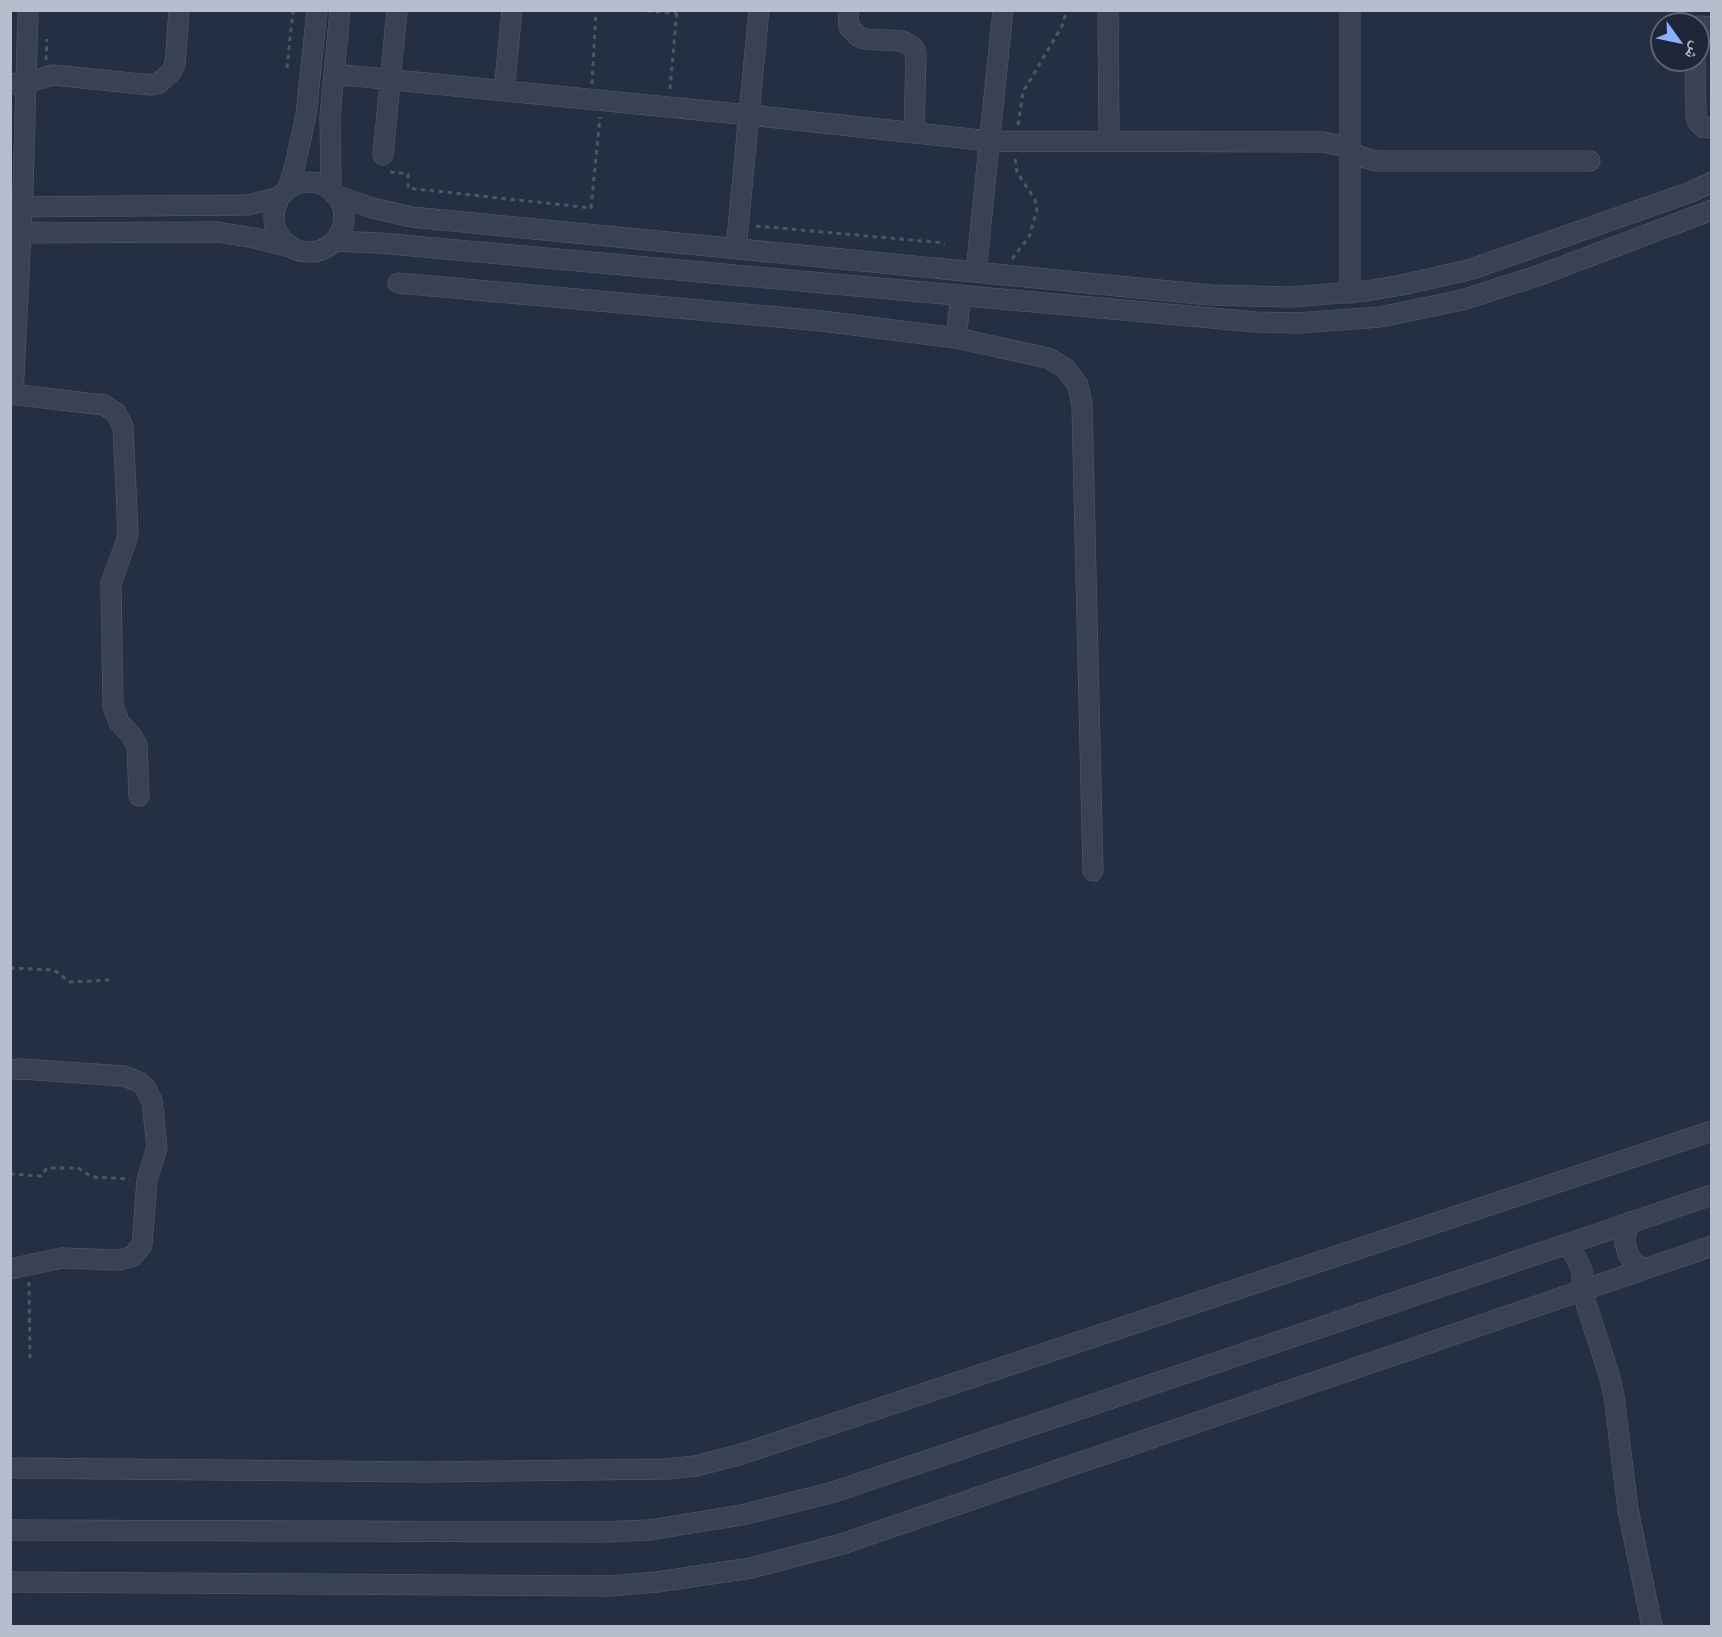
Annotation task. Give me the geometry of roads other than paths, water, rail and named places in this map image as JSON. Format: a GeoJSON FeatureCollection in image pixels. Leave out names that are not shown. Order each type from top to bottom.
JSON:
{"type":"FeatureCollection","features":[{"type":"Feature","properties":{"kind":"street"},"geometry":{"type":"LineString","coordinates":[[28,10],[18,83],[12,394],[104,405],[116,413],[123,427],[128,533],[111,583],[113,706],[119,722],[137,745],[139,796]]}},
{"type":"Feature","properties":{"kind":"street"},"geometry":{"type":"LineString","coordinates":[[18,83],[53,75],[151,85],[159,82],[171,72],[175,65],[179,10]]}},
{"type":"Feature","properties":{"kind":"street"},"geometry":{"type":"LineString","coordinates":[[291,248],[276,231],[275,208],[284,193],[297,157],[306,115],[317,10]]}},
{"type":"Feature","properties":{"kind":"street"},"geometry":{"type":"LineString","coordinates":[[15,233],[217,232],[254,238],[302,251],[314,252],[324,248],[340,233],[343,222],[340,202],[332,192],[329,140],[340,10]]}},
{"type":"Feature","properties":{"kind":"street"},"geometry":{"type":"LineString","coordinates":[[383,155],[397,10]]}},
{"type":"Feature","properties":{"kind":"street"},"geometry":{"type":"LineString","coordinates":[[504,91],[512,10]]}},
{"type":"Feature","properties":{"kind":"street"},"geometry":{"type":"LineString","coordinates":[[736,249],[759,10]]}},
{"type":"Feature","properties":{"kind":"street"},"geometry":{"type":"LineString","coordinates":[[848,10],[849,27],[859,37],[902,41],[915,50],[914,133]]}},
{"type":"Feature","properties":{"kind":"street"},"geometry":{"type":"LineString","coordinates":[[976,272],[1003,10]]}},
{"type":"Feature","properties":{"kind":"street"},"geometry":{"type":"LineString","coordinates":[[1108,10],[1109,141]]}},
{"type":"Feature","properties":{"kind":"street"},"geometry":{"type":"LineString","coordinates":[[1350,10],[1350,293]]}},
{"type":"Feature","properties":{"kind":"street"},"geometry":{"type":"LineString","coordinates":[[1695,72],[1698,123],[1703,127],[1712,128]]}},
{"type":"Feature","properties":{"kind":"street"},"geometry":{"type":"LineString","coordinates":[[334,74],[990,141],[1323,142],[1376,161],[1590,160]]}},
{"type":"Feature","properties":{"kind":"street"},"geometry":{"type":"LineString","coordinates":[[16,207],[248,205],[284,193],[298,184],[309,182],[321,184],[332,192],[372,208],[412,217],[1210,295],[1290,297],[1350,293],[1402,285],[1472,269],[1690,192],[1712,182]]}},
{"type":"Feature","properties":{"kind":"street"},"geometry":{"type":"LineString","coordinates":[[334,241],[379,243],[1256,322],[1298,323],[1380,316],[1462,300],[1501,289],[1712,210]]}},
{"type":"Feature","properties":{"kind":"street"},"geometry":{"type":"LineString","coordinates":[[398,284],[822,321],[956,338],[1048,358],[1057,362],[1073,376],[1081,395],[1093,871]]}},
{"type":"Feature","properties":{"kind":"street"},"geometry":{"type":"LineString","coordinates":[[956,338],[961,295]]}},
{"type":"Feature","properties":{"kind":"street"},"geometry":{"type":"LineString","coordinates":[[10,1070],[124,1076],[139,1082],[145,1087],[152,1101],[157,1141],[156,1153],[147,1180],[144,1239],[139,1252],[120,1260],[62,1258],[20,1267]]}},
{"type":"Feature","properties":{"kind":"street"},"geometry":{"type":"LineString","coordinates":[[10,1468],[428,1472],[666,1469],[696,1466],[742,1454],[1712,1131]]}},
{"type":"Feature","properties":{"kind":"street"},"geometry":{"type":"LineString","coordinates":[[10,1530],[602,1532],[649,1530],[742,1515],[834,1492],[1712,1195]]}},
{"type":"Feature","properties":{"kind":"street"},"geometry":{"type":"LineString","coordinates":[[1630,1222],[1625,1243],[1628,1254],[1634,1263],[1643,1269]]}},
{"type":"Feature","properties":{"kind":"street"},"geometry":{"type":"LineString","coordinates":[[1565,1245],[1578,1260],[1582,1270],[1582,1291],[1614,1396],[1628,1510],[1652,1626]]}},
{"type":"Feature","properties":{"kind":"street"},"geometry":{"type":"LineString","coordinates":[[10,1582],[610,1586],[693,1578],[751,1568],[854,1540],[1712,1246]]}}]}
